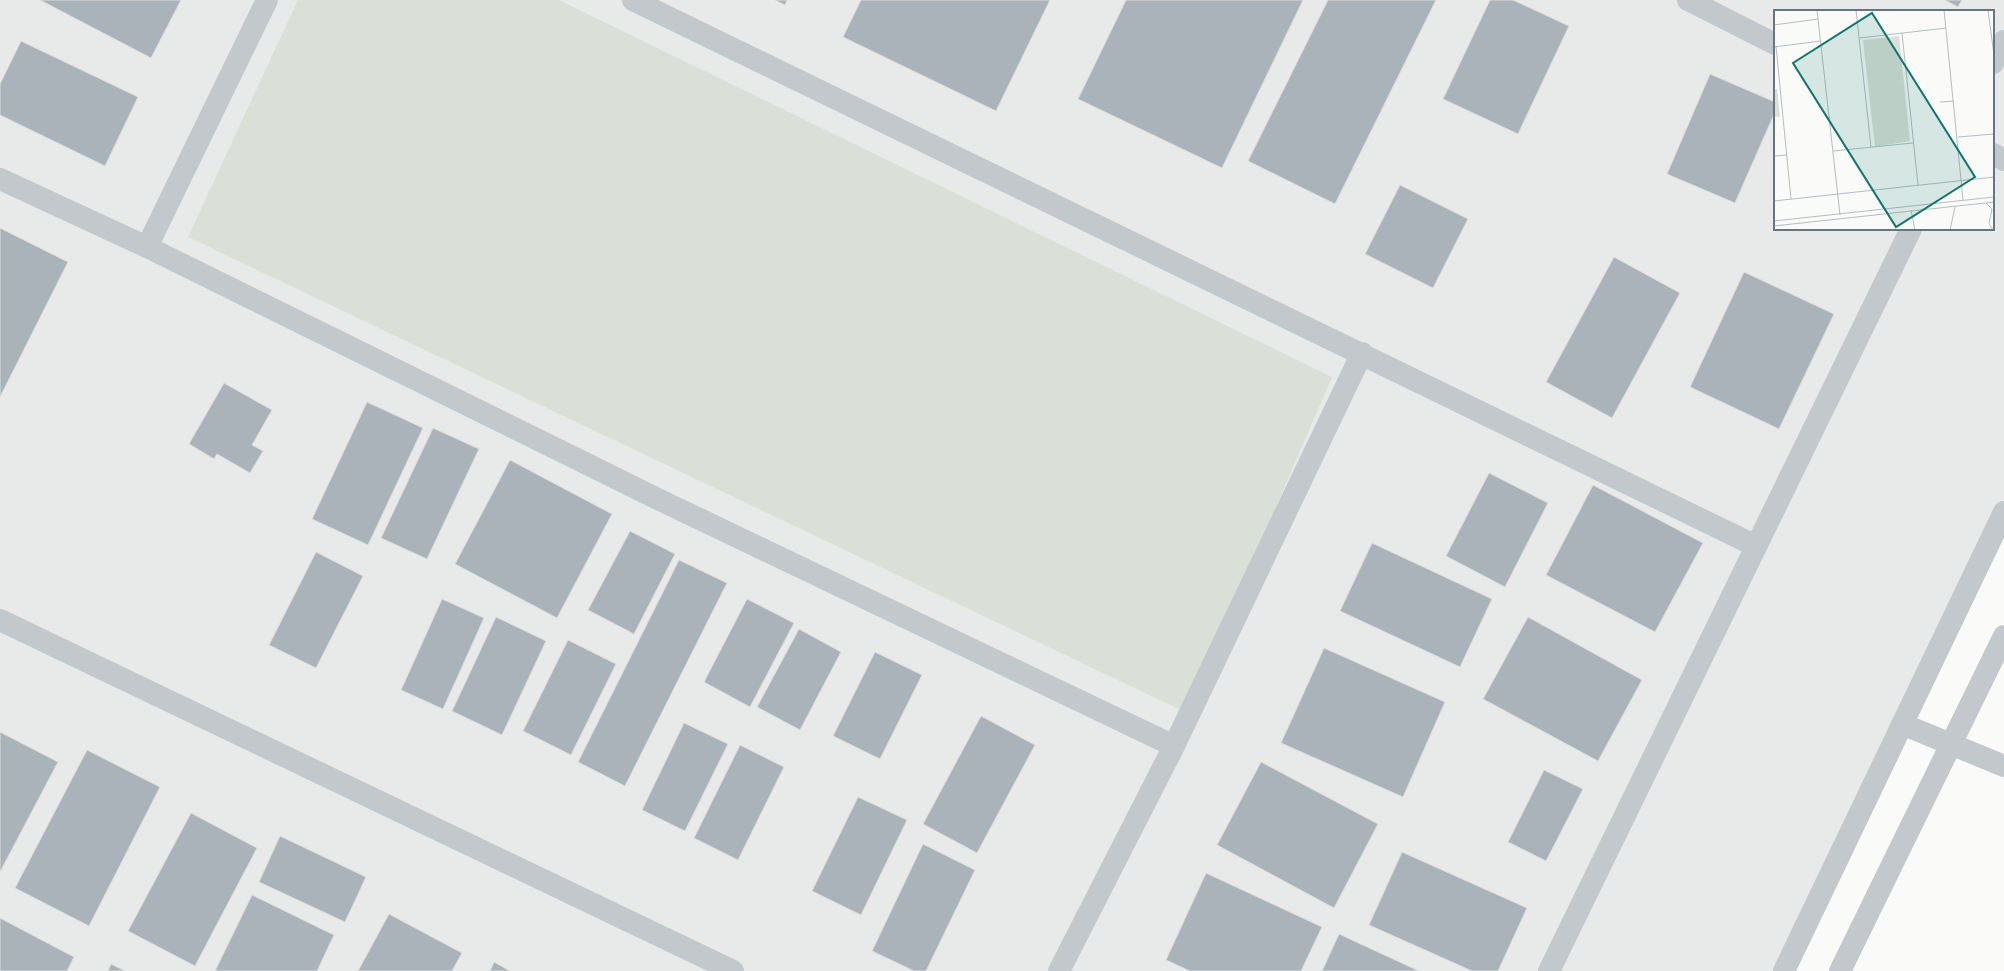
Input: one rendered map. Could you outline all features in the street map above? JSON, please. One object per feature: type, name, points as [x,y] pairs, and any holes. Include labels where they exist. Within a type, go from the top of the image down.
[{"type":"street","points":[[147,247],[267,0]]},
{"type":"street","points":[[633,0],[1362,353],[1756,546]]},
{"type":"street","points":[[1688,0],[1774,43]]},
{"type":"street","points":[[1994,61],[2004,41]]},
{"type":"street","points":[[1994,155],[2004,160]]},
{"type":"street","points":[[0,179],[147,247],[666,503],[1174,746]]},
{"type":"street","points":[[1549,971],[1911,230]]},
{"type":"street","points":[[1059,971],[1174,746],[1362,353]]},
{"type":"street","points":[[1784,971],[2004,512]]},
{"type":"street","points":[[0,620],[733,971]]},
{"type":"street","points":[[1840,971],[2004,636]]},
{"type":"street","points":[[1902,724],[2004,766]]},
{"type":"shaded area","points":[[0,0],[2004,0],[2004,537],[1793,971],[0,971]]},
{"type":"shaded area","points":[[298,0],[559,0],[1332,377],[1187,713],[188,237]]},
{"type":"building","points":[[40,0],[181,0],[151,58]]},
{"type":"building","points":[[775,0],[787,0],[785,5]]},
{"type":"building","points":[[861,0],[1050,0],[996,111],[843,37]]},
{"type":"building","points":[[1126,0],[1303,0],[1222,168],[1078,99]]},
{"type":"building","points":[[1328,0],[1436,0],[1335,204],[1248,161]]},
{"type":"building","points":[[1490,0],[1513,0],[1569,26],[1518,134],[1443,99]]},
{"type":"building","points":[[1945,0],[1962,0],[1958,7]]},
{"type":"building","points":[[21,41],[138,97],[105,166],[0,115],[0,84]]},
{"type":"building","points":[[1710,74],[1774,102],[1774,114],[1735,203],[1667,174]]},
{"type":"building","points":[[1400,185],[1468,219],[1433,288],[1365,254]]},
{"type":"building","points":[[0,228],[68,262],[0,397]]},
{"type":"building","points":[[1614,257],[1680,293],[1612,418],[1546,382]]},
{"type":"building","points":[[1744,272],[1834,314],[1779,429],[1690,387]]},
{"type":"building","points":[[224,383],[272,410],[252,445],[263,451],[250,473],[217,454],[214,459],[189,444]]},
{"type":"building","points":[[367,402],[423,428],[368,545],[312,519]]},
{"type":"building","points":[[433,428],[479,449],[427,559],[381,538]]},
{"type":"building","points":[[510,460],[612,514],[557,618],[455,564]]},
{"type":"building","points":[[1489,473],[1548,503],[1505,587],[1446,556]]},
{"type":"building","points":[[1593,485],[1703,543],[1655,632],[1546,575]]},
{"type":"building","points":[[630,531],[675,554],[634,634],[588,610]]},
{"type":"building","points":[[1372,543],[1492,599],[1460,667],[1340,611]]},
{"type":"building","points":[[316,552],[363,576],[316,668],[269,645]]},
{"type":"building","points":[[679,560],[727,583],[625,786],[578,762]]},
{"type":"building","points":[[442,599],[484,618],[443,709],[401,690]]},
{"type":"building","points":[[747,599],[794,623],[750,707],[704,682]]},
{"type":"building","points":[[496,617],[546,641],[502,735],[452,711]]},
{"type":"building","points":[[1528,617],[1642,680],[1598,761],[1483,699]]},
{"type":"building","points":[[799,629],[841,652],[800,730],[757,707]]},
{"type":"building","points":[[568,640],[616,664],[571,755],[523,731]]},
{"type":"building","points":[[1324,648],[1445,702],[1403,797],[1281,743]]},
{"type":"building","points":[[875,652],[922,675],[880,759],[833,736]]},
{"type":"building","points":[[981,716],[1035,745],[977,853],[923,824]]},
{"type":"building","points":[[684,723],[728,744],[685,831],[642,810]]},
{"type":"building","points":[[0,732],[58,762],[0,872]]},
{"type":"building","points":[[740,745],[784,767],[738,860],[694,838]]},
{"type":"building","points":[[87,750],[160,787],[89,926],[15,888]]},
{"type":"building","points":[[1261,762],[1378,824],[1334,908],[1217,845]]},
{"type":"building","points":[[1544,770],[1583,789],[1546,861],[1508,842]]},
{"type":"building","points":[[858,797],[907,820],[861,915],[812,891]]},
{"type":"building","points":[[191,813],[257,848],[195,966],[128,931]]},
{"type":"building","points":[[280,836],[366,877],[345,922],[259,882]]},
{"type":"building","points":[[923,844],[975,870],[926,971],[914,971],[872,951]]},
{"type":"building","points":[[1402,852],[1527,908],[1498,971],[1472,971],[1369,925]]},
{"type":"building","points":[[1206,873],[1322,927],[1301,971],[1190,971],[1166,960]]},
{"type":"building","points":[[252,895],[334,935],[317,971],[215,971]]},
{"type":"building","points":[[389,914],[462,953],[452,971],[358,971]]},
{"type":"building","points":[[0,918],[74,957],[67,971],[0,971]]},
{"type":"building","points":[[1339,934],[1419,971],[1322,971]]},
{"type":"building","points":[[494,962],[510,971],[490,971]]},
{"type":"building","points":[[111,964],[125,971],[108,971]]}]
